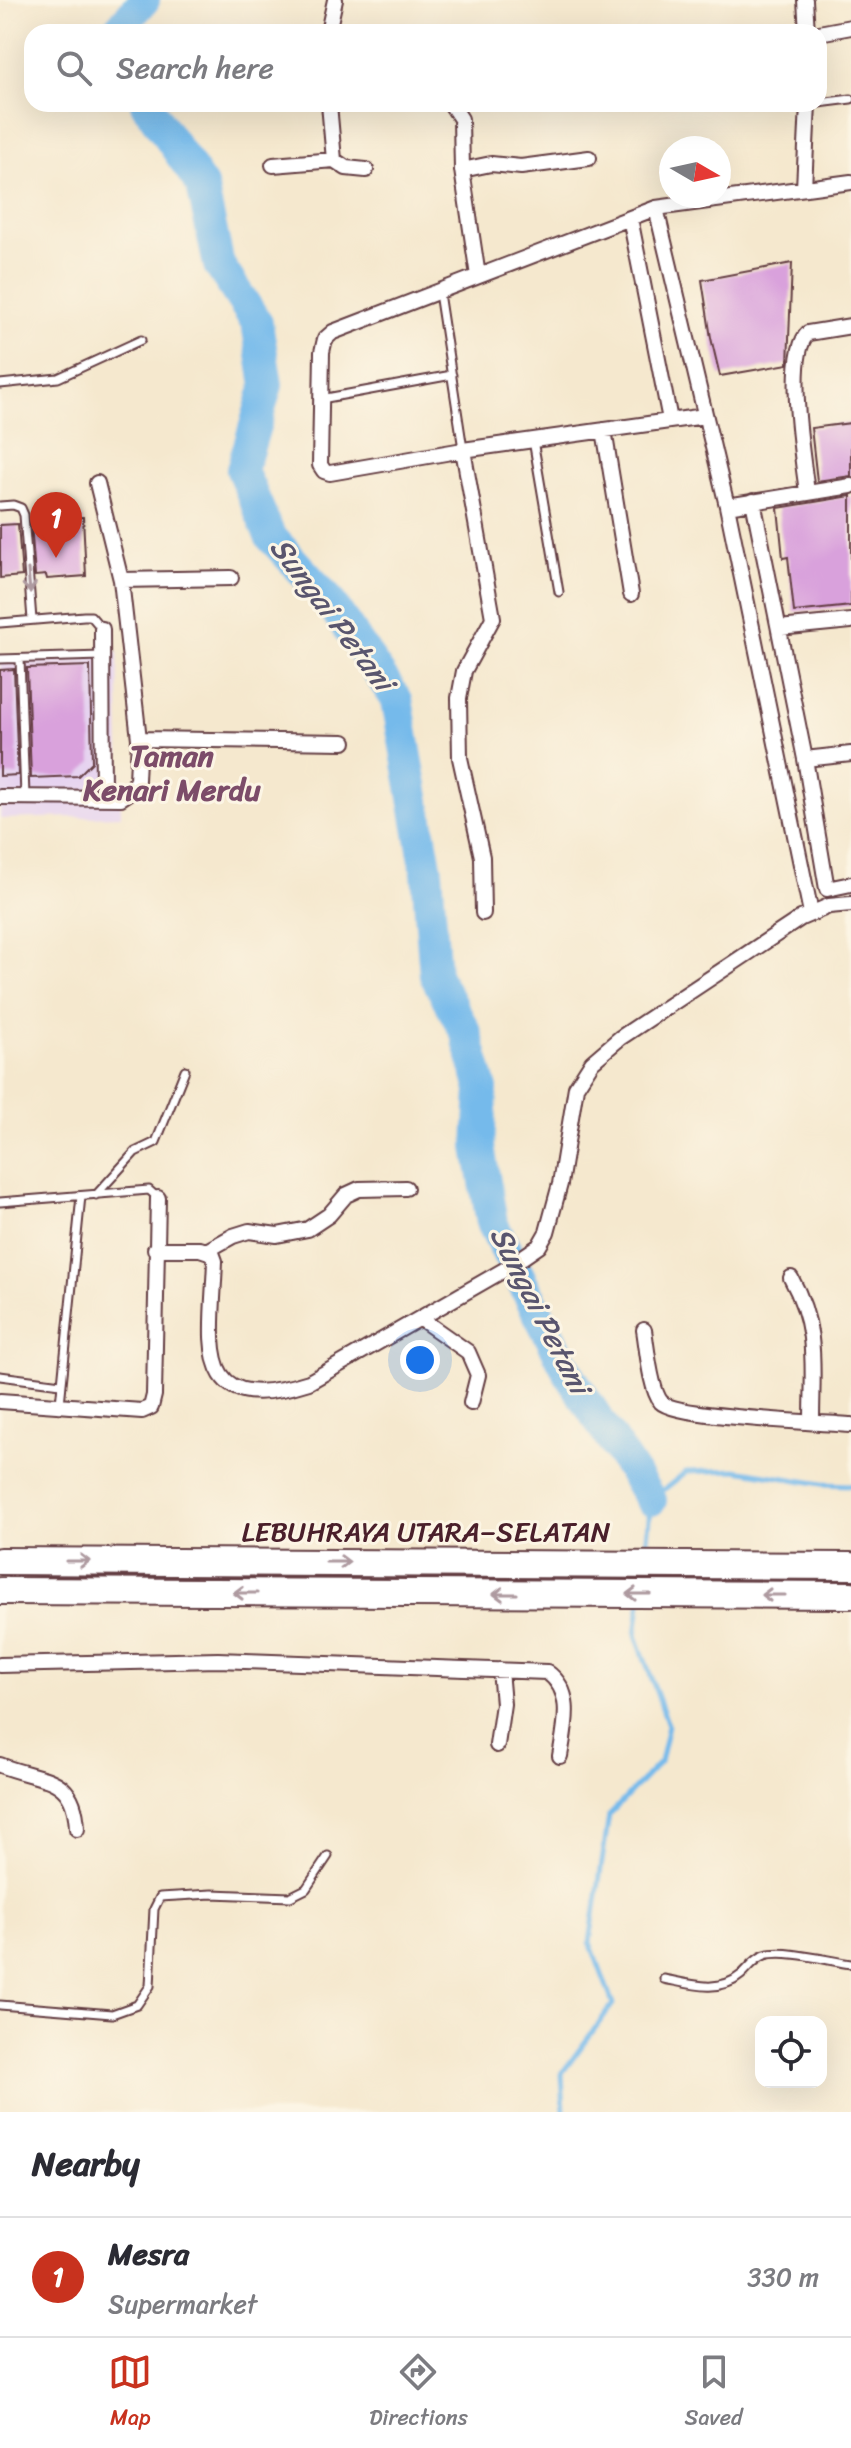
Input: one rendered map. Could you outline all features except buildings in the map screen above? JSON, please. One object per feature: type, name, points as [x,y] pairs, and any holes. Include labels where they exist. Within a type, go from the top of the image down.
[{"type":"highway","name":"LEBUHRAYA UTARA–SELATAN","points":[[0,1561],[851,1566]]},
{"type":"highway","points":[[0,1591],[851,1595]]},
{"type":"street","points":[[330,24],[335,0]]},
{"type":"street","points":[[805,0],[806,24]]},
{"type":"street","points":[[827,32],[851,27]]},
{"type":"street","points":[[330,112],[334,160]]},
{"type":"street","points":[[458,112],[461,119],[462,170],[478,276]]},
{"type":"street","points":[[804,188],[809,112]]},
{"type":"street","points":[[462,170],[491,164],[521,167],[589,158]]},
{"type":"street","points":[[273,165],[334,160],[346,168],[366,170]]},
{"type":"street","points":[[705,416],[463,450],[330,473],[320,465],[322,352],[325,339],[333,332],[656,208],[851,182]]},
{"type":"street","points":[[656,208],[727,506],[811,913]]},
{"type":"street","points":[[630,218],[670,420]]},
{"type":"street","points":[[807,492],[797,418],[801,344],[808,333],[851,326]]},
{"type":"street","points":[[604,430],[631,594]]},
{"type":"street","points":[[463,450],[493,618],[464,671],[459,698],[460,758],[482,857],[483,913]]},
{"type":"street","points":[[0,797],[121,798],[130,792],[137,780],[139,739],[121,580],[97,483]]},
{"type":"street","points":[[727,506],[851,486]]},
{"type":"street","points":[[753,501],[805,759],[829,906]]},
{"type":"street","points":[[121,580],[231,578]]},
{"type":"street","points":[[779,628],[851,621]]},
{"type":"street","points":[[102,629],[103,798]]},
{"type":"street","points":[[139,739],[344,742]]},
{"type":"street","points":[[805,759],[851,754]]},
{"type":"street","points":[[827,889],[851,884]]},
{"type":"street","points":[[208,1250],[215,1261],[212,1326],[215,1366],[220,1376],[240,1391],[268,1391],[309,1382],[504,1270],[539,1246],[547,1232],[560,1184],[576,1087],[592,1062],[620,1038],[811,913],[829,906],[851,904]]},
{"type":"street","points":[[155,1249],[208,1250],[249,1231],[277,1235],[308,1229],[329,1215],[346,1195],[359,1189],[406,1188]]},
{"type":"street","points":[[0,1401],[142,1411],[151,1407],[154,1395],[158,1198]]},
{"type":"street","points":[[791,1278],[812,1331],[812,1422]]},
{"type":"street","points":[[421,1319],[460,1346],[475,1364],[478,1375],[471,1403]]},
{"type":"street","points":[[644,1330],[654,1387],[665,1405],[691,1412],[851,1425]]},
{"type":"street","points":[[0,1665],[218,1660],[547,1672],[564,1688],[567,1706],[560,1756]]},
{"type":"street","points":[[497,1745],[503,1704],[500,1670]]},
{"type":"street","points":[[0,1765],[47,1777],[62,1785],[76,1810],[77,1829]]},
{"type":"lane","points":[[827,102],[851,99]]},
{"type":"lane","points":[[439,293],[463,450]]},
{"type":"lane","points":[[0,384],[58,378],[141,340]]},
{"type":"lane","points":[[321,399],[452,375]]},
{"type":"lane","points":[[533,440],[559,592]]},
{"type":"lane","points":[[0,506],[13,505],[21,508],[24,515],[32,620]]},
{"type":"lane","points":[[0,623],[91,616],[102,629]]},
{"type":"lane","points":[[0,659],[102,656]]},
{"type":"lane","points":[[20,659],[25,797]]},
{"type":"lane","points":[[96,1195],[97,1189],[135,1152],[156,1142],[185,1070]]},
{"type":"lane","points":[[0,1202],[149,1190],[158,1198]]},
{"type":"lane","points":[[59,1406],[81,1196]]},
{"type":"lane","points":[[0,1376],[61,1384]]},
{"type":"lane","points":[[0,2005],[112,2014],[137,2005],[150,1986],[154,1909],[160,1897],[212,1894],[290,1897],[306,1889],[328,1856]]},
{"type":"lane","points":[[664,1979],[709,1987],[721,1986],[733,1981],[756,1959],[767,1954],[851,1964]]},
{"type":"shaded area","points":[[118,652],[121,816],[0,819],[0,658]]},
{"type":"waterway","name":"Sungai Petani","points":[[123,24],[144,0]]},
{"type":"waterway","name":"Sungai Petani","points":[[151,112],[202,186],[219,265],[257,323],[267,385],[242,470],[270,536],[328,599],[397,700],[427,872],[435,975],[466,1033],[482,1089],[479,1147],[492,1223],[572,1379],[651,1500]]},
{"type":"waterway","points":[[645,1557],[651,1500],[686,1472],[736,1470],[822,1484],[851,1485]]},
{"type":"waterway","name":"Sungai Petani","points":[[564,2112],[562,2073],[613,2004],[590,1942],[609,1815],[660,1762],[668,1725],[636,1635],[640,1603]]},
{"type":"place","name":"Mesra","points":[[56,558]]},
{"type":"district","name":"Taman Kenari Merdu","points":[[172,773]]}]
